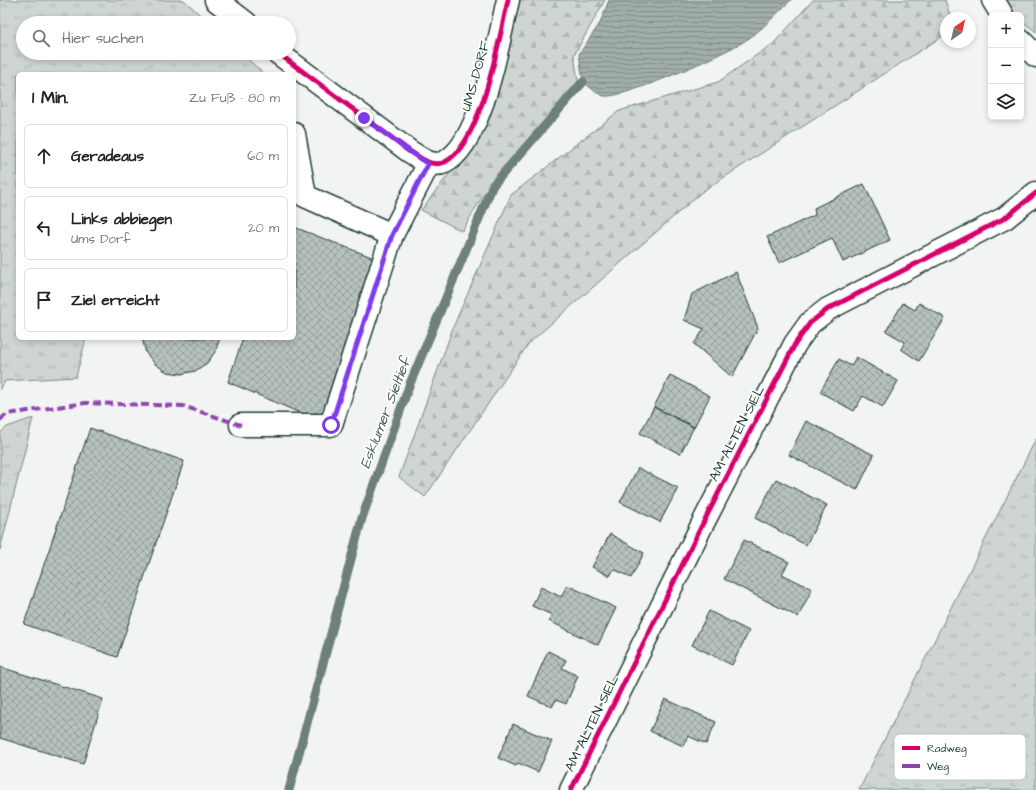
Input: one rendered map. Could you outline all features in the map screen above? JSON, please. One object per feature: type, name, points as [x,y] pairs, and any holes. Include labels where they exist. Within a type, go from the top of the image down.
[{"type":"street","points":[[216,0],[237,16]]},
{"type":"street","name":"UMS DORF","points":[[428,164],[445,162],[463,145],[482,104],[508,0]]},
{"type":"street","points":[[992,0],[1000,12]]},
{"type":"street","points":[[1024,45],[1036,56]]},
{"type":"street","points":[[241,425],[331,425],[392,235],[428,164],[280,60]]},
{"type":"street","points":[[296,145],[305,196],[392,235]]},
{"type":"street","name":"AM ALTEN SIEL","points":[[571,790],[730,471],[796,344],[810,323],[828,309],[1005,218],[1036,193]]},
{"type":"green space","points":[[0,0],[184,0],[201,16],[16,16],[16,60],[249,60],[262,72],[16,72],[16,340],[85,340],[76,377],[5,381],[0,390]]},
{"type":"green space","points":[[518,0],[605,0],[574,55],[578,81],[490,184],[462,231],[421,210],[480,134]]},
{"type":"green space","points":[[813,0],[945,0],[949,12],[940,12],[940,38],[703,191],[529,343],[425,497],[399,477],[454,325],[511,195],[619,111],[718,82],[774,43]]},
{"type":"green space","points":[[1007,0],[1036,0],[1036,32],[1024,22],[1024,12],[1013,12]]},
{"type":"green space","points":[[33,418],[0,550],[0,433],[7,427]]},
{"type":"green space","points":[[1036,439],[1036,790],[859,790]]},
{"type":"shaded area","points":[[609,0],[791,0],[759,31],[748,39],[720,54],[676,74],[631,91],[604,96],[583,82],[579,54],[600,23]]},
{"type":"building","points":[[864,184],[890,240],[843,262],[832,238],[779,263],[767,237],[815,215],[814,208]]},
{"type":"building","points":[[296,228],[379,260],[321,422],[228,382],[242,340],[296,340]]},
{"type":"building","points":[[736,272],[758,328],[732,377],[694,344],[704,329],[684,320],[692,294]]},
{"type":"building","points":[[903,303],[915,310],[919,303],[945,318],[919,361],[901,349],[905,342],[886,331]]},
{"type":"building","points":[[143,340],[219,340],[215,352],[207,363],[195,371],[181,374],[167,372],[155,364],[146,353]]},
{"type":"building","points":[[856,357],[898,381],[883,407],[863,396],[854,411],[820,392],[839,359],[851,366]]},
{"type":"building","points":[[670,375],[710,396],[694,427],[654,407]]},
{"type":"building","points":[[654,407],[694,427],[680,454],[640,433]]},
{"type":"building","points":[[806,421],[874,455],[857,490],[789,455]]},
{"type":"building","points":[[90,428],[184,461],[117,657],[24,624]]},
{"type":"building","points":[[638,468],[678,488],[660,522],[620,502]]},
{"type":"building","points":[[776,479],[827,505],[806,545],[755,518]]},
{"type":"building","points":[[610,534],[644,553],[631,578],[614,569],[610,576],[592,567]]},
{"type":"building","points":[[744,540],[789,562],[782,574],[812,589],[798,617],[724,579]]},
{"type":"building","points":[[567,585],[616,608],[598,645],[549,621],[552,615],[532,606],[541,587],[561,597]]},
{"type":"building","points":[[709,611],[749,631],[732,665],[692,645]]},
{"type":"building","points":[[548,651],[566,660],[562,668],[578,676],[566,704],[556,700],[552,707],[528,696]]},
{"type":"building","points":[[0,667],[103,699],[83,764],[0,738]]},
{"type":"building","points":[[665,699],[716,722],[706,744],[688,736],[683,746],[650,731]]},
{"type":"building","points":[[513,724],[552,741],[538,772],[518,763],[516,766],[498,758]]},
{"type":"waterway","name":"Esklumer Sieltief","points":[[289,790],[362,518],[409,386],[493,185],[583,82]]},
{"type":"marked path","points":[[0,420],[7,414],[85,403],[183,406],[241,425]]},
{"type":"cycle path","points":[[287,60],[409,151],[426,161],[440,164],[445,162],[458,151],[469,134],[479,112],[494,63],[508,0]]},
{"type":"cycle path","points":[[571,790],[701,527],[795,344],[810,323],[828,309],[1005,218],[1036,193]]},
{"type":"route","points":[[331,425],[392,235],[428,164],[364,118]]}]
